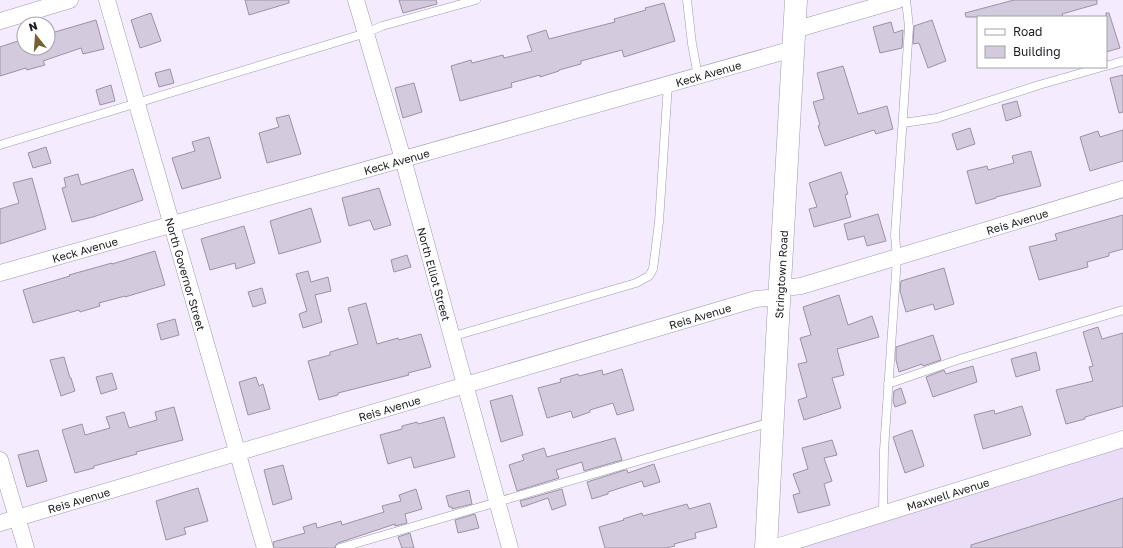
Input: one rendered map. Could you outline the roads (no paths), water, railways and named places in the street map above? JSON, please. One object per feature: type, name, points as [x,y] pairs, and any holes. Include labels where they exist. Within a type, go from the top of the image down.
[{"type":"main road","name":"Stringtown Road","points":[[766,548],[796,0]]},
{"type":"street","points":[[0,20],[70,0]]},
{"type":"street","name":"North Governor Street","points":[[107,0],[265,548]]},
{"type":"street","name":"North Elliot Street","points":[[356,0],[403,159],[510,548]]},
{"type":"street","name":"Keck Avenue","points":[[0,273],[698,76],[898,0]]},
{"type":"street","name":"Reis Avenue","points":[[780,274],[785,286],[793,287],[897,258],[1123,189]]},
{"type":"street","name":"Reis Avenue","points":[[0,523],[756,299],[767,298],[779,302]]},
{"type":"street","name":"Maxwell Avenue","points":[[773,548],[1123,439]]},
{"type":"street","points":[[0,460],[26,548]]},
{"type":"lane","points":[[0,145],[67,126],[366,33],[382,26],[476,0]]},
{"type":"lane","points":[[687,0],[692,44],[698,76]]},
{"type":"lane","points":[[883,514],[884,450],[897,258],[895,235],[910,27],[906,0]]},
{"type":"lane","points":[[1107,66],[1123,61]]},
{"type":"lane","points":[[903,123],[937,118],[1039,85],[1098,68]]},
{"type":"lane","points":[[451,337],[636,283],[648,276],[653,268],[659,222],[668,84]]},
{"type":"lane","points":[[888,384],[960,359],[1123,310]]},
{"type":"lane","points":[[340,548],[773,422]]}]
